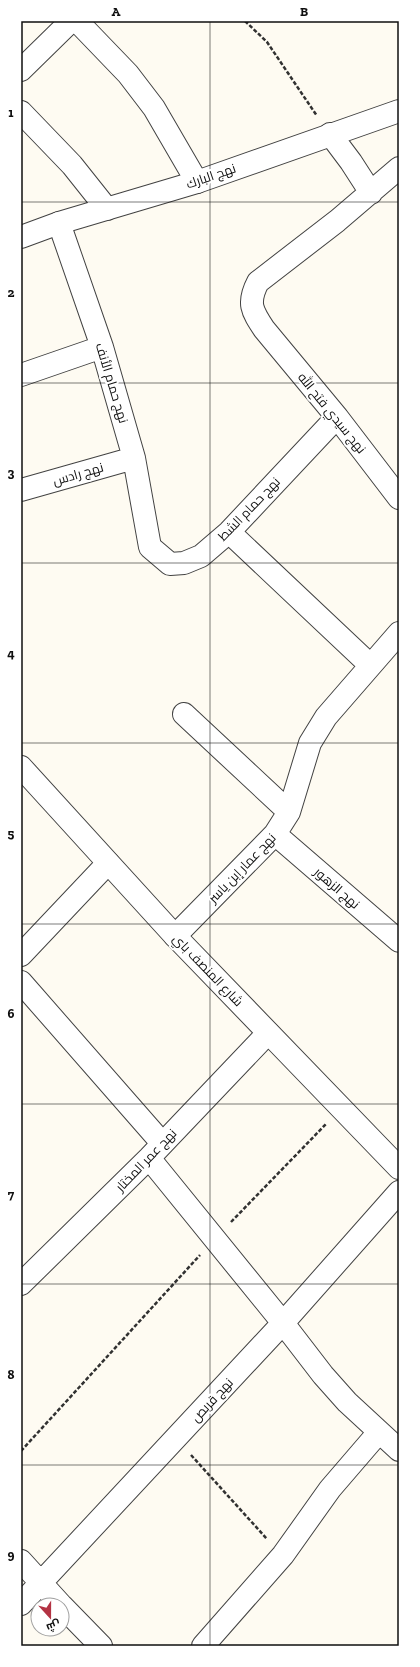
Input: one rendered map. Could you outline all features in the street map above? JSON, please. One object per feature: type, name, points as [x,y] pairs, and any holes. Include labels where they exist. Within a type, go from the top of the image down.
[{"type":"street","points":[[21,70],[71,21]]},
{"type":"street","points":[[77,21],[128,74],[154,108],[197,182]]},
{"type":"street","name":"نهج البارك","points":[[21,237],[59,223],[197,182],[399,111]]},
{"type":"street","points":[[21,112],[72,165],[107,209]]},
{"type":"street","points":[[330,134],[351,162],[371,193]]},
{"type":"street","name":"نهج سيدي فتح الله","points":[[399,168],[337,222],[258,282],[252,292],[251,306],[254,314],[264,329],[337,417],[399,498]]},
{"type":"street","name":"نهج حمام الأنف","points":[[59,223],[102,346],[134,458],[150,546]]},
{"type":"street","points":[[21,375],[102,346]]},
{"type":"street","name":"نهج حمام الشط","points":[[150,546],[170,564],[184,563],[201,556],[229,532],[337,417]]},
{"type":"street","name":"نهج رادس","points":[[21,490],[134,458]]},
{"type":"street","points":[[229,532],[370,666]]},
{"type":"street","name":"نهج عمار إبن ياسر","points":[[175,936],[275,834],[289,812],[310,743],[326,717],[399,633]]},
{"type":"street","points":[[184,714],[289,812]]},
{"type":"street","name":"شارع المنصف باي","points":[[21,767],[175,936],[399,1168]]},
{"type":"street","name":"نهج الزهور","points":[[275,834],[399,941]]},
{"type":"street","points":[[21,954],[108,863]]},
{"type":"street","points":[[21,982],[156,1151],[215,1238],[323,1375],[347,1402],[399,1450]]},
{"type":"street","name":"نهج عمر المختار","points":[[21,1284],[156,1151],[268,1033]]},
{"type":"street","name":"نهج قربص","points":[[21,1604],[283,1323],[399,1192]]},
{"type":"street","points":[[203,1646],[283,1555],[330,1488],[379,1432]]},
{"type":"street","points":[[21,1561],[54,1597]]},
{"type":"street","points":[[70,1613],[101,1646]]},
{"type":"path","points":[[246,21],[267,42],[330,134]]},
{"type":"path","points":[[21,1451],[215,1238],[342,1108]]},
{"type":"path","points":[[176,1439],[283,1555]]}]
